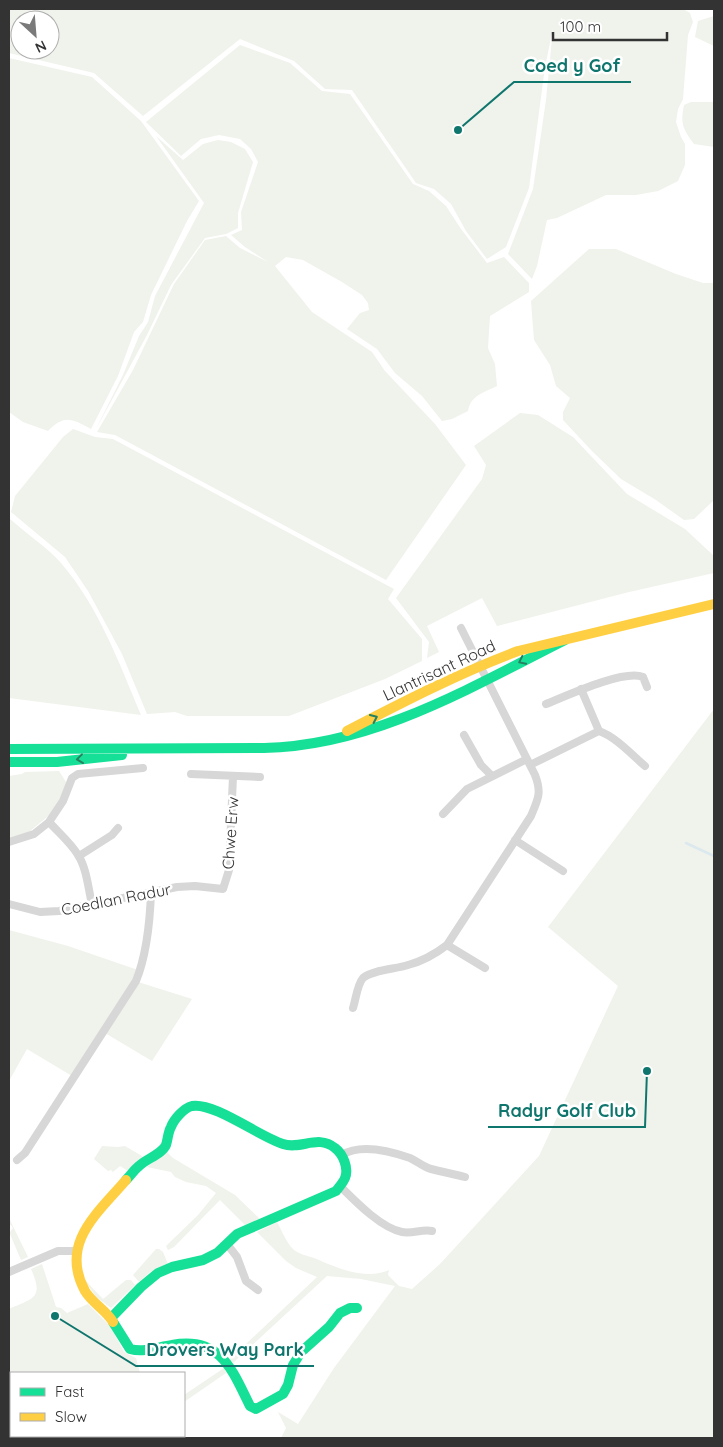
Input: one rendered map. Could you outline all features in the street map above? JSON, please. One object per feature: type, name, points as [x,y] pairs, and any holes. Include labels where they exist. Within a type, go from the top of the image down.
[{"type":"main road","name":"Llantrisant Road","points":[[330,740],[408,699],[518,651],[714,604]]},
{"type":"main road","name":"Llantrisant Road","points":[[9,749],[279,749],[330,740],[393,721],[565,640]]},
{"type":"main road","name":"Llantrisant Road","points":[[9,762],[57,762],[136,753],[145,750]]},
{"type":"main road","points":[[111,1318],[141,1287],[158,1273],[172,1267],[204,1260],[217,1253],[233,1237],[245,1230],[261,1225],[293,1208],[331,1194],[340,1186],[346,1173],[342,1155],[334,1146],[325,1142],[314,1141],[286,1145],[261,1135],[229,1116],[199,1106],[191,1106],[185,1109],[171,1126],[165,1147],[139,1166],[88,1224],[80,1237],[76,1251],[78,1275],[85,1291],[111,1318],[132,1351],[192,1343],[204,1344],[214,1348],[228,1364],[250,1406],[256,1409],[283,1394],[288,1385],[293,1365],[302,1352],[329,1328],[340,1313],[345,1309],[357,1308]]},
{"type":"street","points":[[353,1008],[360,983],[364,978],[377,972],[422,961],[433,956],[446,945],[531,816],[540,795],[539,786],[529,762],[462,628]]},
{"type":"street","points":[[546,704],[580,689],[632,675],[643,677],[647,688]]},
{"type":"street","points":[[580,689],[599,731]]},
{"type":"street","points":[[443,814],[467,789],[492,776],[599,731],[604,732],[645,766]]},
{"type":"street","points":[[464,735],[481,765],[492,776]]},
{"type":"street","points":[[9,842],[34,834],[49,822],[63,801],[72,778],[78,774],[143,768]]},
{"type":"street","name":"Chwe Erw","points":[[191,774],[260,777]]},
{"type":"street","name":"Chwe Erw","points":[[223,889],[229,870],[233,776]]},
{"type":"street","points":[[49,822],[79,856],[85,872],[92,904]]},
{"type":"street","points":[[79,856],[112,835],[118,828]]},
{"type":"street","points":[[515,840],[563,872]]},
{"type":"street","name":"Coedlan Radur","points":[[9,904],[40,912],[59,911],[177,887],[195,886],[223,889]]},
{"type":"street","points":[[17,1160],[26,1153],[136,981],[143,956],[151,892]]},
{"type":"street","points":[[446,945],[485,968]]},
{"type":"street","points":[[342,1155],[358,1149],[386,1152],[410,1158],[430,1169],[465,1176]]},
{"type":"street","points":[[340,1186],[370,1215],[399,1232],[432,1231]]},
{"type":"street","points":[[227,1244],[238,1257],[246,1281],[258,1290]]},
{"type":"street","points":[[9,1272],[58,1251],[76,1251]]},
{"type":"shaded area","points":[[9,9],[683,9],[690,13],[693,22],[688,35],[683,99],[678,109],[676,122],[685,144],[685,165],[678,181],[658,191],[636,195],[606,195],[557,218],[547,220],[537,266],[532,279],[508,254],[533,189],[546,100],[553,28],[545,67],[529,188],[506,247],[487,259],[466,231],[451,204],[434,189],[416,183],[352,90],[325,89],[294,61],[240,39],[143,116],[94,73],[39,60],[60,60],[60,10],[10,10],[10,53]]},
{"type":"shaded area","points":[[714,16],[714,46],[695,37],[698,21]]},
{"type":"shaded area","points":[[240,45],[290,63],[322,91],[350,94],[413,184],[429,191],[446,206],[487,263],[504,257],[529,283],[529,292],[490,316],[488,348],[495,364],[497,386],[475,398],[468,411],[452,419],[442,421],[422,396],[395,373],[377,349],[347,329],[360,313],[369,310],[368,303],[362,295],[303,260],[286,257],[275,266],[312,312],[372,352],[385,371],[435,424],[466,465],[386,580],[115,435],[97,432],[133,370],[174,284],[205,240],[226,236],[240,248],[268,262],[231,235],[242,230],[241,212],[258,162],[251,149],[240,139],[219,135],[201,139],[181,156],[146,122]]},
{"type":"shaded area","points":[[9,58],[10,60],[18,60],[92,77],[141,121],[199,201],[187,221],[151,295],[143,322],[134,332],[118,376],[91,429],[74,421],[64,420],[48,431],[23,422],[9,412]]},
{"type":"shaded area","points":[[691,102],[714,102],[714,147],[694,144],[685,130],[682,117],[684,105]]},
{"type":"shaded area","points":[[156,136],[183,160],[203,144],[218,140],[231,142],[245,149],[253,162],[238,213],[238,228],[226,234],[205,238],[171,285],[147,335],[95,431],[123,375],[139,336],[148,322],[155,296],[204,203]]},
{"type":"shaded area","points":[[589,249],[616,249],[676,274],[703,283],[714,283],[714,500],[694,519],[684,520],[621,479],[563,420],[563,412],[570,398],[556,386],[550,365],[534,340],[531,301]]},
{"type":"shaded area","points":[[520,413],[538,415],[573,437],[627,494],[685,529],[714,556],[714,573],[629,592],[497,626],[482,598],[427,626],[439,652],[427,658],[429,642],[396,598],[482,479],[486,465],[474,446]]},
{"type":"shaded area","points":[[73,429],[95,437],[113,439],[394,589],[388,599],[422,639],[422,661],[385,679],[289,716],[187,716],[175,712],[147,714],[122,654],[88,591],[65,557],[11,512],[15,496],[63,437]]},
{"type":"shaded area","points":[[9,518],[56,557],[74,580],[107,636],[141,715],[9,698]]},
{"type":"shaded area","points":[[714,709],[714,1438],[281,1438],[286,1428],[278,1412],[298,1424],[334,1368],[395,1286],[361,1279],[327,1276],[233,1363],[230,1359],[317,1277],[296,1268],[286,1261],[257,1232],[277,1222],[288,1243],[293,1249],[303,1255],[351,1272],[371,1274],[389,1270],[388,1275],[399,1286],[412,1289],[440,1264],[539,1156],[618,986],[548,927]]},
{"type":"shaded area","points":[[59,771],[66,782],[62,796],[52,813],[29,832],[9,838],[9,776],[25,772]]},
{"type":"shaded area","points":[[9,930],[68,946],[138,970],[134,981],[72,1076],[27,1049],[9,1081]]},
{"type":"shaded area","points":[[138,982],[192,999],[152,1061],[105,1033]]},
{"type":"shaded area","points":[[102,1146],[125,1146],[142,1156],[142,1159],[130,1172],[120,1166],[113,1172],[111,1170],[108,1171],[94,1159]]},
{"type":"shaded area","points":[[167,1152],[173,1158],[235,1195],[260,1219],[245,1225],[220,1200],[174,1247],[168,1250],[166,1246],[198,1215],[216,1193],[206,1186],[186,1182],[175,1177],[171,1172],[147,1167]]},
{"type":"shaded area","points":[[9,1218],[28,1257],[21,1260],[10,1234],[13,1228],[9,1225]]},
{"type":"shaded area","points":[[156,1249],[163,1252],[168,1264],[150,1272],[139,1282],[133,1275]]},
{"type":"shaded area","points":[[42,1264],[56,1307],[61,1308],[67,1313],[88,1304],[110,1326],[124,1352],[136,1358],[140,1372],[10,1372],[10,1437],[131,1437],[9,1438],[9,1309],[34,1296],[37,1286],[31,1269]]},
{"type":"shaded area","points":[[84,1279],[103,1299],[126,1280],[131,1280],[135,1285],[111,1308],[96,1297]]},
{"type":"shaded area","points":[[224,1368],[226,1373],[185,1401],[185,1394]]},
{"type":"waterway","points":[[686,843],[714,856]]},
{"type":"traffic: fast","points":[[9,749],[264,748],[304,745],[382,726],[456,695],[565,640]]},
{"type":"traffic: fast","points":[[9,762],[57,762],[122,755]]},
{"type":"traffic: fast","points":[[111,1318],[141,1287],[158,1273],[172,1267],[203,1260],[217,1253],[237,1234],[336,1191],[344,1180],[346,1170],[340,1154],[329,1144],[322,1142],[296,1145],[283,1144],[224,1114],[201,1106],[192,1106],[183,1111],[174,1121],[164,1148],[158,1154],[142,1163],[126,1180]]},
{"type":"traffic: fast","points":[[113,1322],[130,1349],[146,1350],[189,1344],[202,1346],[213,1351],[223,1359],[237,1380],[250,1406],[256,1409],[283,1394],[288,1385],[293,1365],[301,1352],[329,1327],[340,1313],[350,1308],[357,1308]]},
{"type":"traffic: slow","points":[[347,731],[453,678],[518,651],[714,604]]},
{"type":"traffic: slow","points":[[113,1322],[85,1291],[78,1274],[76,1258],[79,1243],[85,1230],[126,1180]]},
{"type":"place","name":"Coed y Gof","points":[[458,130]]},
{"type":"place","name":"Radyr Golf Club","points":[[647,1071]]},
{"type":"place","name":"Drovers Way Park","points":[[55,1316]]}]
